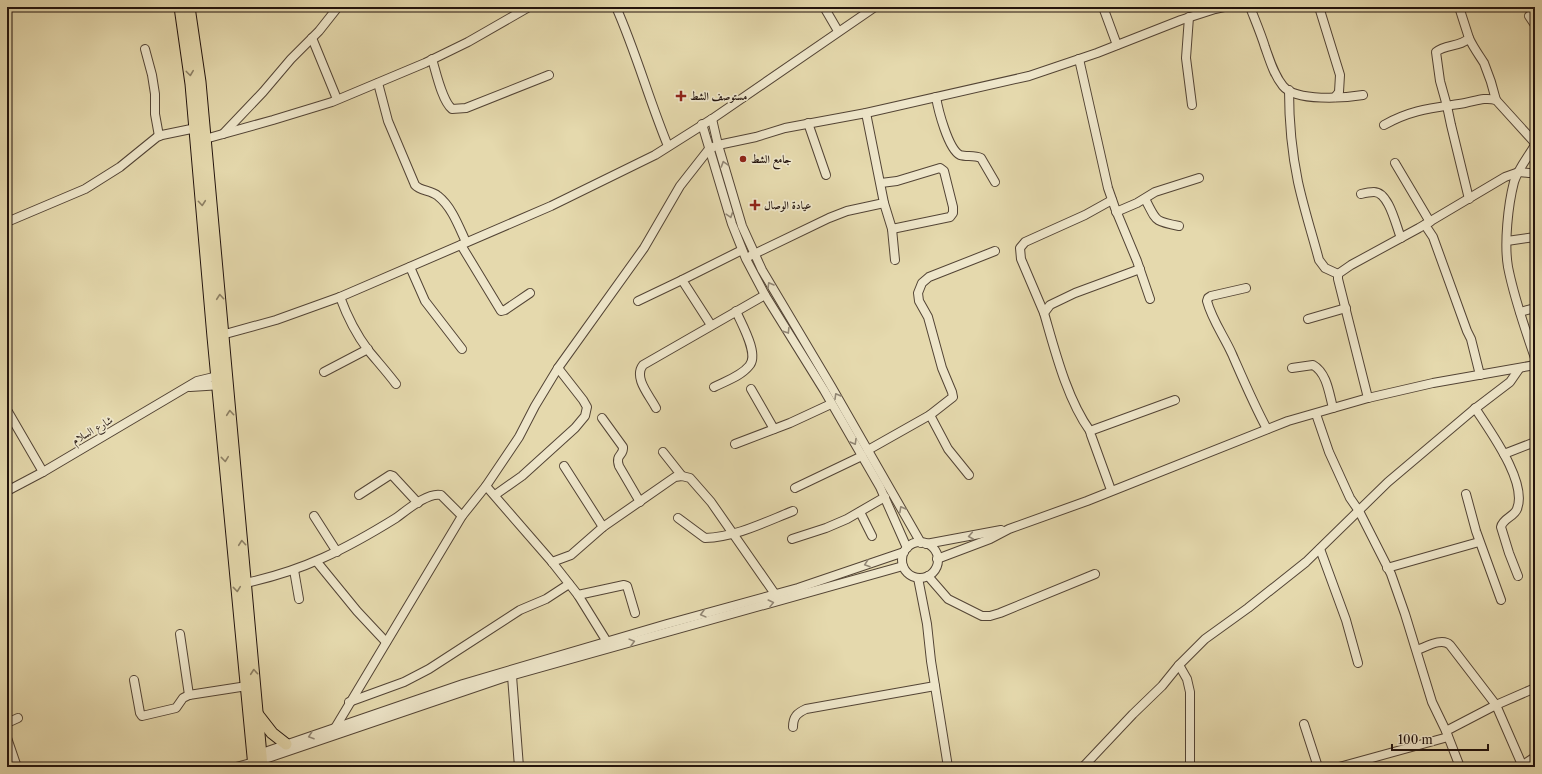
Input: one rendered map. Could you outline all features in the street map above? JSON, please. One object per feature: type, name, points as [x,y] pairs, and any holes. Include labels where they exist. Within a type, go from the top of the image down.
[{"type":"main road","points":[[180,7],[188,57],[218,336],[246,686],[256,761]]},
{"type":"main road","points":[[189,7],[200,82],[218,336]]},
{"type":"main road","points":[[222,380],[246,583],[258,714],[256,761]]},
{"type":"main road","points":[[258,714],[272,733],[286,744]]},
{"type":"street","points":[[222,135],[291,58],[312,38],[338,7]]},
{"type":"street","points":[[205,139],[308,110],[378,83],[468,42],[529,7]]},
{"type":"street","points":[[616,7],[628,34],[659,125],[668,146]]},
{"type":"street","points":[[824,7],[838,32]]},
{"type":"street","points":[[218,336],[276,320],[340,297],[558,203],[655,155],[875,7]]},
{"type":"street","points":[[1103,7],[1117,45]]},
{"type":"street","points":[[335,728],[349,702],[462,516],[486,486],[519,436],[558,368],[644,248],[680,186],[709,149],[718,145],[808,124],[866,113],[1029,76],[1117,45],[1189,17],[1224,7]]},
{"type":"street","points":[[1250,7],[1272,68],[1284,87],[1299,95],[1310,98],[1346,98],[1363,95]]},
{"type":"street","points":[[1319,7],[1340,75],[1339,92],[1335,97]]},
{"type":"street","points":[[1459,7],[1469,38],[1474,49],[1483,61],[1496,100],[1535,144],[1514,182],[1508,220],[1507,242],[1508,266],[1520,312],[1535,358]]},
{"type":"street","points":[[1529,16],[1535,25]]},
{"type":"street","points":[[1189,17],[1186,58],[1192,105]]},
{"type":"street","points":[[312,38],[337,99]]},
{"type":"street","points":[[1469,38],[1465,42],[1440,48],[1436,52],[1440,81],[1448,106],[1451,125],[1469,199]]},
{"type":"street","points":[[145,49],[152,75],[155,114],[159,136]]},
{"type":"street","points":[[432,59],[448,107],[452,110],[466,108],[549,75]]},
{"type":"street","points":[[1079,59],[1112,200],[1140,269],[1150,299]]},
{"type":"street","points":[[378,83],[388,121],[417,188],[437,195],[452,214],[463,243],[501,310],[505,310],[530,292]]},
{"type":"street","points":[[1288,90],[1292,144],[1298,182],[1319,260],[1325,268],[1338,274]]},
{"type":"street","points":[[936,97],[943,126],[957,153],[960,155],[972,155],[981,158],[995,182]]},
{"type":"street","points":[[1384,125],[1414,111],[1488,98],[1496,100]]},
{"type":"street","points":[[866,113],[884,203],[892,230],[895,260]]},
{"type":"street","points":[[712,118],[718,145],[742,226],[754,254],[865,453],[886,498],[906,550]]},
{"type":"street","points":[[702,124],[720,186],[742,250],[765,295],[832,404],[924,543],[934,550],[938,559],[935,569],[928,576],[918,578],[909,575],[903,566],[902,556],[911,545],[924,543],[1009,529]]},
{"type":"street","points":[[808,124],[826,175]]},
{"type":"street","points":[[7,222],[85,189],[120,167],[159,136],[196,128]]},
{"type":"street","points":[[1395,163],[1433,237],[1471,339],[1480,375]]},
{"type":"street","points":[[881,184],[940,168],[944,171],[953,207],[953,213],[950,217],[892,230]]},
{"type":"street","points":[[1338,274],[1350,265],[1401,238],[1496,182],[1519,172],[1535,172]]},
{"type":"street","points":[[1116,212],[1145,199],[1155,192],[1199,178]]},
{"type":"street","points":[[720,186],[729,183]]},
{"type":"street","points":[[1361,194],[1374,192],[1382,195],[1388,203],[1401,238]]},
{"type":"street","points":[[1145,199],[1156,220],[1162,223],[1179,226]]},
{"type":"street","points":[[1111,490],[1090,435],[1090,431],[1081,418],[1058,362],[1044,313],[1021,259],[1020,248],[1025,242],[1085,215],[1112,200]]},
{"type":"street","points":[[746,259],[829,218],[847,211],[884,203]]},
{"type":"street","points":[[1507,242],[1535,237]]},
{"type":"street","points":[[638,301],[742,250]]},
{"type":"street","points":[[795,488],[865,453],[930,416],[953,397],[937,351],[933,329],[919,301],[918,293],[922,284],[929,277],[995,251]]},
{"type":"street","points":[[410,267],[425,301],[462,349]]},
{"type":"street","points":[[1044,313],[1050,305],[1075,293],[1140,269]]},
{"type":"street","points":[[1338,274],[1368,398]]},
{"type":"street","points":[[682,280],[711,325]]},
{"type":"street","points":[[1246,288],[1211,296],[1207,301],[1247,390],[1267,429]]},
{"type":"street","points":[[656,408],[639,376],[639,370],[643,365],[765,295]]},
{"type":"street","points":[[340,297],[353,327],[368,349],[396,384]]},
{"type":"street","points":[[1308,319],[1346,308]]},
{"type":"street","points":[[1520,312],[1535,308]]},
{"type":"street","points":[[714,387],[750,366],[752,360],[752,348],[736,311]]},
{"type":"street","points":[[324,372],[368,349]]},
{"type":"street","points":[[1292,368],[1313,365],[1320,369],[1324,376],[1333,408]]},
{"type":"street","points":[[938,559],[990,539],[1009,529],[1087,501],[1111,490],[1179,465],[1288,421],[1368,398],[1433,383],[1535,365]]},
{"type":"street","points":[[495,495],[522,476],[575,428],[585,416],[587,407],[558,368]]},
{"type":"street","points":[[1083,767],[1133,714],[1162,686],[1179,665],[1205,639],[1248,608],[1306,562],[1388,482],[1475,408],[1510,382],[1518,369]]},
{"type":"street","name":"شارع السلام","points":[[7,491],[43,472],[202,379],[222,380]]},
{"type":"street","points":[[751,389],[774,429]]},
{"type":"street","points":[[1090,431],[1175,400]]},
{"type":"street","points":[[735,444],[832,404]]},
{"type":"street","points":[[1475,408],[1504,454],[1515,476],[1518,489],[1517,510],[1505,520],[1501,527],[1518,576]]},
{"type":"street","points":[[7,410],[43,472]]},
{"type":"street","points":[[1316,414],[1337,472],[1350,498],[1359,511],[1387,568],[1417,650],[1432,702],[1460,767]]},
{"type":"street","points":[[930,416],[948,449],[969,475]]},
{"type":"street","points":[[602,418],[624,447],[617,461],[640,502]]},
{"type":"street","points":[[1504,454],[1535,442]]},
{"type":"street","points":[[663,452],[682,476]]},
{"type":"street","points":[[564,466],[603,527]]},
{"type":"street","points":[[359,495],[390,476],[393,476],[396,477],[418,503]]},
{"type":"street","points":[[552,562],[571,555],[603,527],[675,478],[682,476],[690,478],[711,502],[775,594]]},
{"type":"street","points":[[486,486],[552,562],[578,595],[609,645]]},
{"type":"street","points":[[246,583],[317,562],[338,552],[418,503],[436,494],[441,495],[462,516]]},
{"type":"street","points":[[1466,494],[1479,542],[1501,600]]},
{"type":"street","points":[[792,539],[826,528],[886,498]]},
{"type":"street","points":[[678,518],[705,538],[733,535],[794,511]]},
{"type":"street","points":[[860,512],[872,536]]},
{"type":"street","points":[[314,516],[338,552]]},
{"type":"street","points":[[1387,568],[1479,542]]},
{"type":"street","points":[[1320,548],[1346,620],[1358,663]]},
{"type":"street","points":[[236,767],[451,695],[804,586],[906,550]]},
{"type":"street","points":[[317,562],[357,611],[386,642]]},
{"type":"street","points":[[256,761],[286,744],[463,684],[903,566]]},
{"type":"street","points":[[294,570],[300,599]]},
{"type":"street","points":[[928,576],[948,599],[982,616],[990,616],[1095,574]]},
{"type":"street","points":[[918,578],[928,624],[931,661],[948,767]]},
{"type":"street","points":[[349,702],[404,682],[429,669],[520,610],[546,599],[569,584]]},
{"type":"street","points":[[578,595],[627,586],[635,613]]},
{"type":"street","points":[[180,634],[189,695]]},
{"type":"street","points":[[1417,650],[1442,641],[1447,642],[1496,705],[1521,766],[1535,757]]},
{"type":"street","points":[[1179,665],[1187,679],[1190,692],[1190,767]]},
{"type":"street","points":[[512,676],[519,767]]},
{"type":"street","points":[[134,680],[142,716],[176,708],[183,698],[189,695],[246,686]]},
{"type":"street","points":[[793,727],[793,720],[796,714],[806,709],[935,686]]},
{"type":"street","points":[[1339,767],[1447,734],[1496,705],[1535,688]]},
{"type":"street","points":[[7,723],[18,718]]},
{"type":"street","points":[[1304,724],[1318,767]]},
{"type":"street","points":[[7,738],[17,767]]},
{"type":"place","name":"مستوصف الشط","points":[[681,96]]},
{"type":"place","name":"جامع الشط","points":[[743,159]]},
{"type":"place","name":"عيادة الوصال","points":[[755,205]]}]
